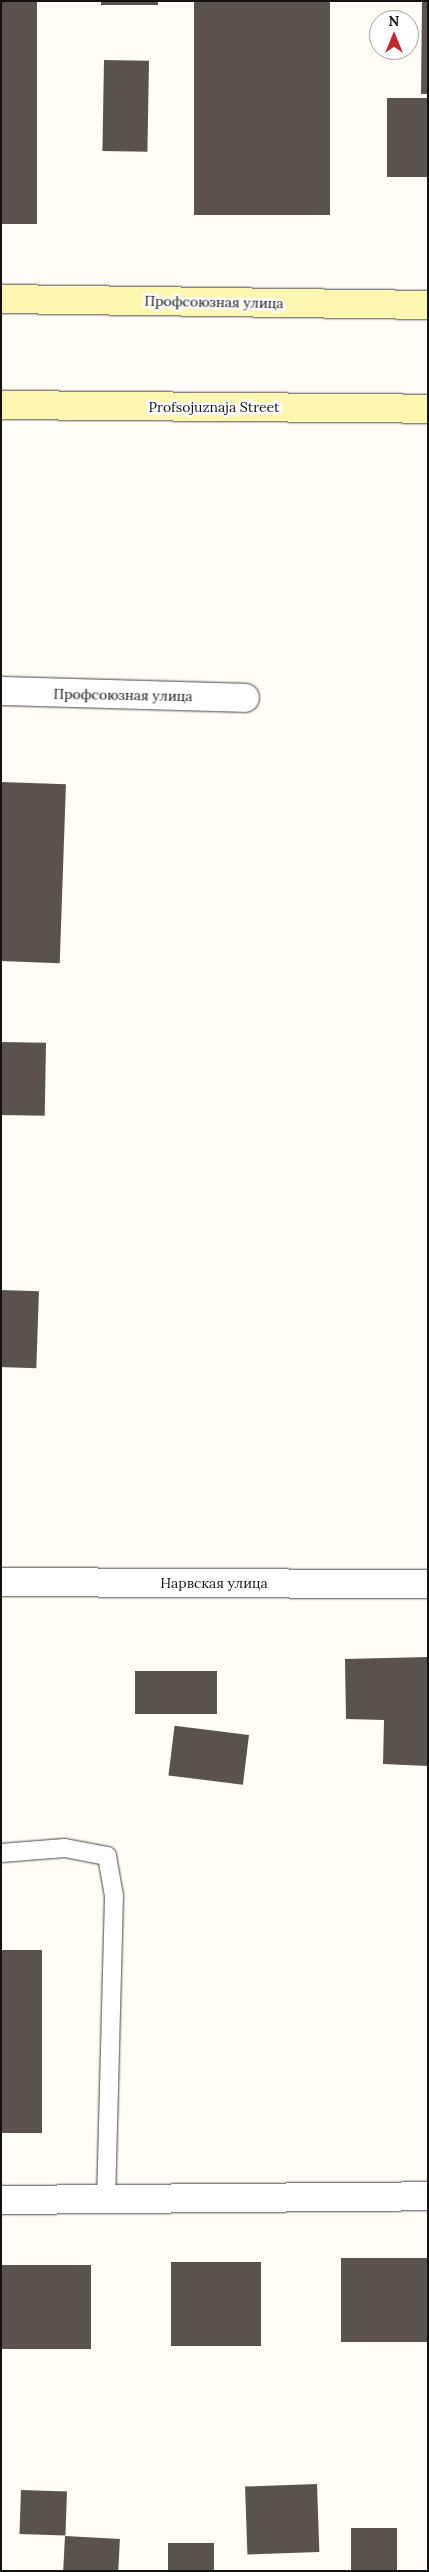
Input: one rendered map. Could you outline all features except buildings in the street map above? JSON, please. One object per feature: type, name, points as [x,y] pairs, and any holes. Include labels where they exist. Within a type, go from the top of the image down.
[{"type":"street","name":"Профсоюзная улица","points":[[1,300],[428,305]]},
{"type":"street","name":"Profsojuznaja Street","points":[[1,405],[428,409]]},
{"type":"street","name":"Профсоюзная улица","points":[[1,691],[244,698]]},
{"type":"street","name":"Нарвская улица","points":[[1,1582],[428,1584]]},
{"type":"street","points":[[1,2200],[428,2196]]},
{"type":"lane","points":[[1,1853],[65,1848],[107,1856],[114,1896],[106,2199]]}]
